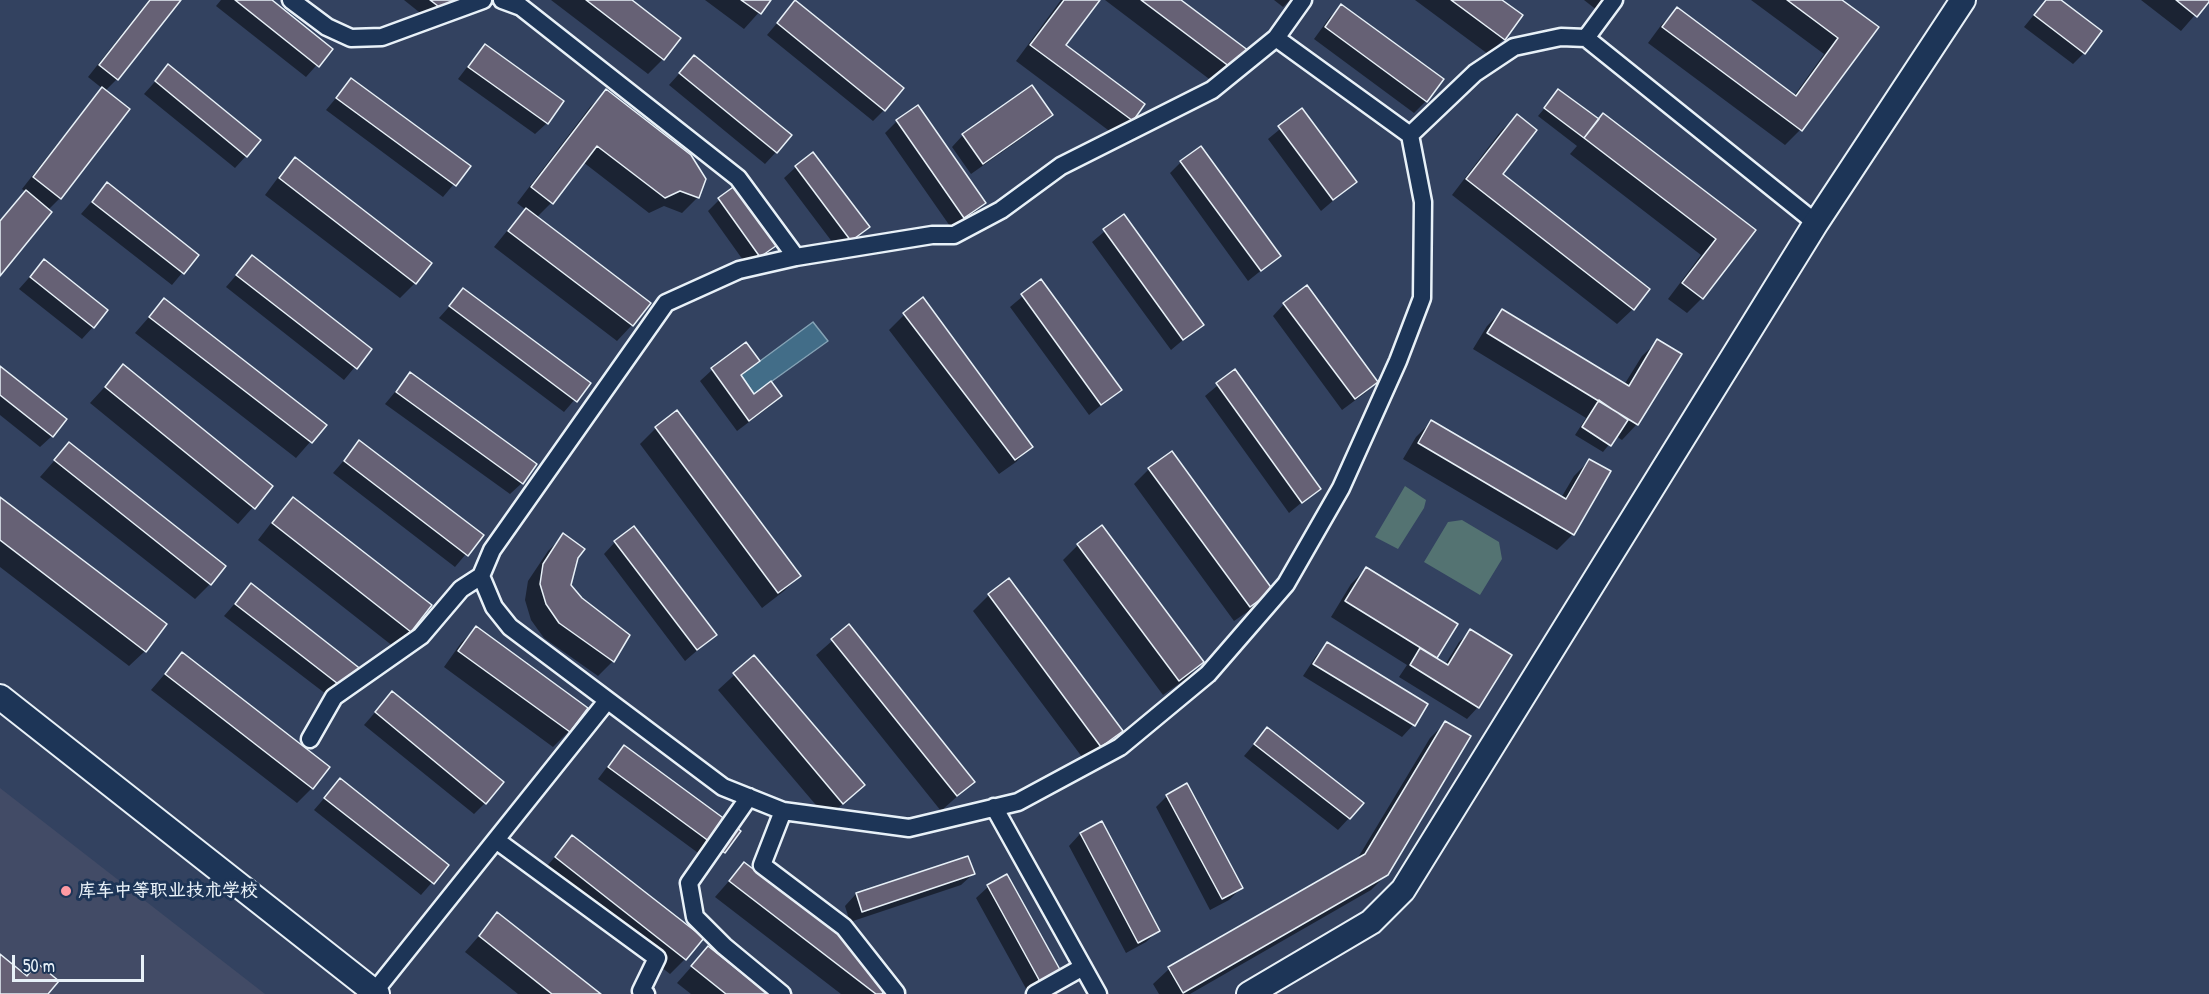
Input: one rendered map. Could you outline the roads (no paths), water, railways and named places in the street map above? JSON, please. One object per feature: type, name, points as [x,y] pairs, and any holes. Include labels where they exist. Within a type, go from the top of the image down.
[{"type":"street","points":[[291,0],[327,27],[351,38],[381,38],[483,0]]},
{"type":"street","points":[[502,0],[521,7],[738,178],[796,257]]},
{"type":"street","points":[[310,739],[334,697],[421,636],[461,589],[481,576],[492,550],[666,303],[739,270],[796,257],[932,235],[954,235],[1001,210],[1061,166],[1212,90],[1276,38],[1303,0]]},
{"type":"street","points":[[1586,38],[1614,0]]},
{"type":"street","points":[[1249,994],[1371,922],[1403,890],[1816,223],[1962,0]]},
{"type":"street","points":[[1410,135],[1475,73],[1514,47],[1561,37],[1586,38],[1816,223]]},
{"type":"street","points":[[481,576],[494,608],[510,627],[723,787],[783,811],[909,828],[1018,802],[1120,747],[1208,674],[1286,584],[1341,488],[1398,361],[1422,298],[1423,202],[1410,135],[1276,38]]},
{"type":"street","points":[[0,697],[376,993],[608,701]]},
{"type":"street","points":[[749,797],[689,883],[696,917],[724,946],[782,994]]},
{"type":"street","points":[[994,807],[1098,994]]},
{"type":"street","points":[[783,811],[762,865],[844,927],[895,994]]},
{"type":"street","points":[[496,840],[657,958],[641,991],[645,994]]},
{"type":"street","points":[[1035,994],[1083,967]]},
{"type":"place","name":"库车中等职业技术学校","points":[[66,891]]}]
